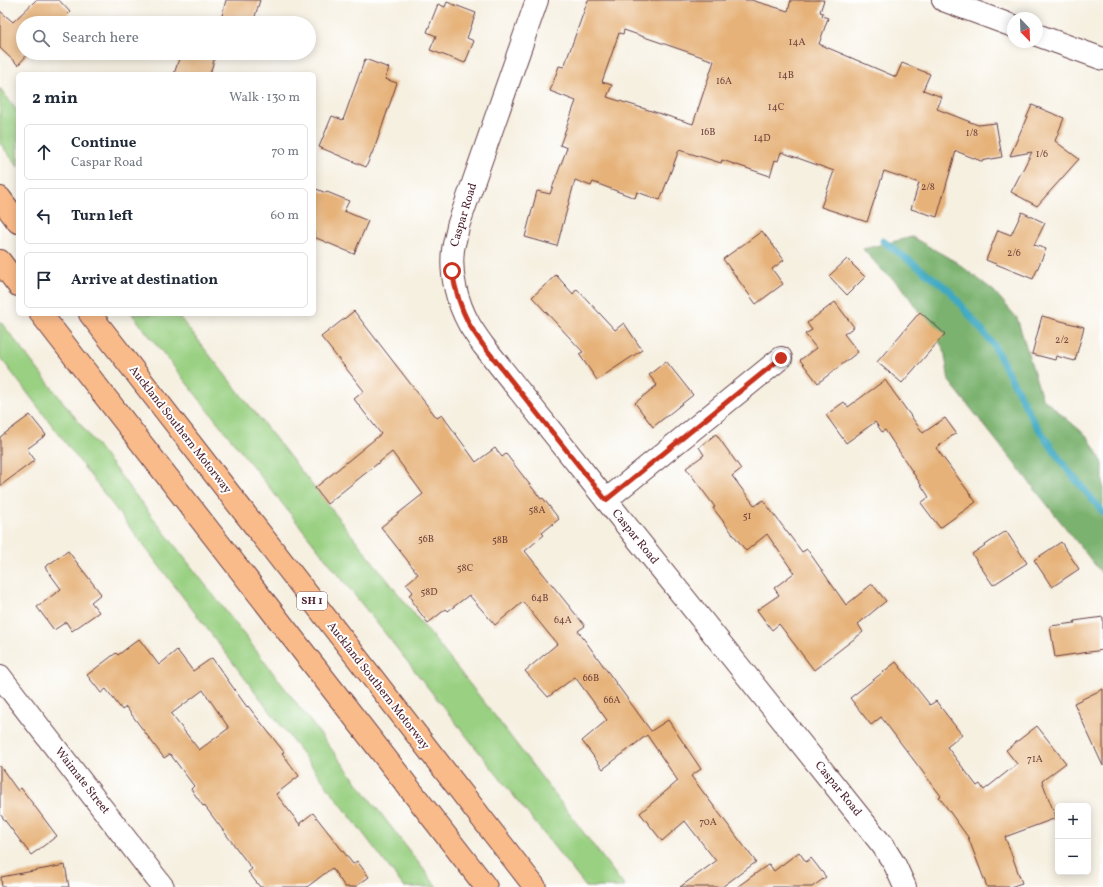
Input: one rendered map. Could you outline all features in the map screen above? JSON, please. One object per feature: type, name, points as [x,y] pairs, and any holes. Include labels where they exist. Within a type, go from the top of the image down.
[{"type":"highway","points":[[0,198],[16,219]]},
{"type":"highway","points":[[0,261],[16,281]]},
{"type":"highway","points":[[43,316],[486,887]]},
{"type":"highway","name":"Auckland Southern Motorway","points":[[92,316],[534,887]]},
{"type":"street","name":"Caspar Road","points":[[537,0],[458,226],[453,250],[452,271],[460,305],[469,325],[483,345],[883,846],[895,865],[905,887]]},
{"type":"street","points":[[944,0],[1007,24]]},
{"type":"street","points":[[1043,37],[1103,59]]},
{"type":"street","points":[[606,500],[781,358]]},
{"type":"street","name":"Waimate Street","points":[[0,676],[163,887]]},
{"type":"green space","points":[[0,88],[16,109],[16,164],[0,143]]},
{"type":"green space","points":[[912,237],[956,262],[994,291],[1017,318],[1042,398],[1088,437],[1103,463],[1103,575],[949,381],[944,349],[902,287],[881,269],[863,249]]},
{"type":"green space","points":[[134,316],[179,316],[495,716],[625,887],[586,887]]},
{"type":"green space","points":[[0,321],[232,619],[437,887],[404,887],[0,357]]},
{"type":"building","points":[[36,0],[59,0],[70,12],[66,16],[19,16]]},
{"type":"building","points":[[226,0],[260,0],[255,16],[222,16]]},
{"type":"building","points":[[588,0],[751,0],[788,11],[791,0],[824,0],[820,12],[823,13],[822,16],[828,18],[819,44],[896,77],[902,63],[930,74],[923,90],[942,97],[937,109],[978,125],[996,123],[1002,157],[981,161],[956,151],[937,217],[911,209],[919,183],[884,171],[867,222],[821,207],[834,171],[781,152],[778,161],[775,160],[770,176],[722,160],[721,163],[679,150],[660,200],[637,192],[635,198],[593,182],[591,186],[575,180],[557,246],[525,237],[537,191],[550,194],[567,148],[560,145],[576,101],[550,91],[559,66],[564,67]],"holes":[[[624,30],[714,61],[693,124],[607,97],[612,85],[602,82],[619,33],[623,34]]]},
{"type":"building","points":[[447,2],[476,13],[467,38],[474,41],[465,63],[430,50],[436,36],[427,32],[438,4],[445,7]]},
{"type":"building","points":[[0,11],[13,22],[16,19],[16,60],[23,60],[18,65],[0,48]]},
{"type":"building","points":[[365,59],[389,68],[385,79],[397,83],[376,144],[366,167],[319,147],[332,116],[343,120]]},
{"type":"building","points":[[179,60],[214,60],[211,72],[175,72]]},
{"type":"building","points":[[1032,105],[1064,118],[1055,141],[1079,159],[1037,206],[1011,192],[1032,152],[1010,156]]},
{"type":"building","points":[[316,189],[349,201],[344,211],[368,221],[354,254],[316,238]]},
{"type":"building","points":[[1022,212],[1045,223],[1034,245],[1046,249],[1033,279],[986,260],[998,230],[1011,235]]},
{"type":"building","points":[[762,231],[784,260],[772,269],[783,284],[756,304],[723,259]]},
{"type":"building","points":[[847,259],[865,277],[847,295],[829,276]]},
{"type":"building","points":[[556,275],[573,294],[577,289],[615,330],[624,323],[642,350],[597,380],[579,354],[583,352],[532,297]]},
{"type":"building","points":[[835,302],[854,327],[844,334],[858,352],[818,383],[800,360],[816,348],[805,334],[812,330],[807,323]]},
{"type":"building","points":[[354,311],[437,418],[442,415],[476,462],[495,448],[502,457],[506,454],[541,499],[543,498],[559,519],[542,533],[544,535],[525,551],[585,626],[578,631],[651,731],[668,720],[701,769],[691,776],[756,862],[722,887],[680,887],[716,861],[685,821],[662,841],[640,813],[678,781],[647,735],[603,769],[582,741],[607,720],[575,677],[548,697],[525,671],[557,644],[523,602],[495,625],[469,595],[448,611],[446,609],[428,623],[412,602],[413,600],[409,595],[413,592],[406,584],[418,574],[381,527],[423,494],[392,452],[327,504],[315,488],[381,434],[354,399],[364,391],[321,337]]},
{"type":"building","points":[[920,312],[945,334],[902,383],[877,362]]},
{"type":"building","points":[[1042,316],[1084,327],[1075,361],[1056,356],[1055,360],[1032,354]]},
{"type":"building","points":[[666,361],[693,395],[653,427],[635,403],[657,385],[649,375]]},
{"type":"building","points":[[885,380],[923,433],[945,418],[956,433],[936,448],[976,502],[940,528],[921,503],[929,497],[885,430],[882,432],[875,422],[846,443],[826,415],[844,402],[848,407]]},
{"type":"building","points":[[30,415],[46,435],[27,449],[35,460],[0,486],[0,437]]},
{"type":"building","points":[[716,434],[741,469],[732,476],[755,506],[763,500],[802,552],[807,549],[846,605],[872,584],[886,601],[858,624],[863,632],[814,670],[779,624],[772,630],[757,610],[779,595],[774,588],[794,573],[767,534],[746,551],[713,508],[715,507],[686,468],[704,455],[699,447]]},
{"type":"building","points":[[1006,531],[1027,563],[993,585],[972,554]]},
{"type":"building","points":[[1061,542],[1079,569],[1052,587],[1034,560]]},
{"type":"building","points":[[68,551],[101,594],[91,602],[99,612],[72,631],[66,622],[54,630],[37,607],[61,589],[45,567]]},
{"type":"building","points":[[1103,617],[1103,650],[1055,657],[1050,626],[1075,623],[1074,621]]},
{"type":"building","points":[[139,639],[159,665],[177,650],[193,671],[212,658],[247,707],[248,706],[284,752],[282,753],[299,776],[276,794],[301,826],[300,823],[313,813],[353,864],[357,861],[369,877],[355,887],[345,887],[332,868],[307,887],[260,887],[248,872],[252,869],[204,805],[203,806],[191,789],[194,786],[170,754],[164,758],[126,707],[122,710],[106,689],[101,693],[87,675],[116,653],[118,655]],"holes":[[[203,690],[229,728],[199,750],[171,714]]]},
{"type":"building","points":[[896,662],[930,705],[936,701],[962,735],[947,747],[977,786],[980,784],[984,790],[1017,764],[1006,750],[1037,726],[1066,763],[1042,781],[1055,818],[1005,837],[1022,883],[1010,887],[987,887],[968,837],[939,797],[941,796],[881,717],[871,725],[850,698]]},
{"type":"building","points":[[1103,689],[1103,766],[1074,703]]},
{"type":"building","points":[[0,766],[18,791],[21,788],[57,836],[31,855],[0,814]]},
{"type":"building","points":[[799,852],[806,862],[811,858],[826,877],[812,887],[737,887],[769,864],[774,871]]},
{"type":"building","points":[[65,865],[69,887],[2,887],[1,877]]},
{"type":"waterway","points":[[883,241],[948,289],[993,344],[1034,422],[1066,468],[1103,512]]},
{"type":"route","points":[[452,271],[460,305],[469,325],[483,345],[606,500],[781,358]]}]
